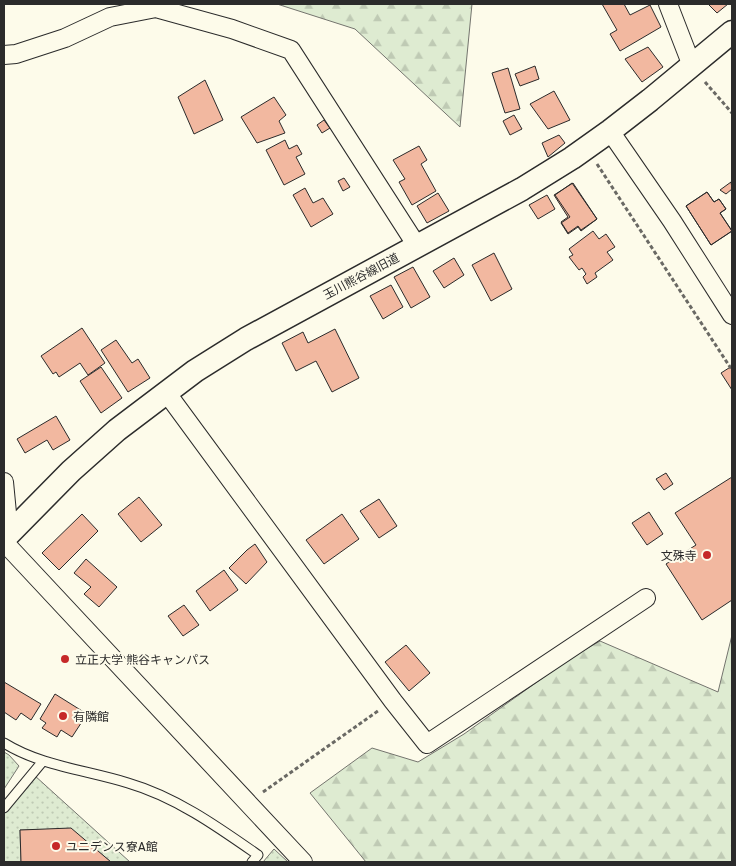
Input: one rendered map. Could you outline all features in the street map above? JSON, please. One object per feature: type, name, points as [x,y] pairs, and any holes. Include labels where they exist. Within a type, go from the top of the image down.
[{"type":"street","points":[[668,4],[692,66]]},
{"type":"street","points":[[4,55],[16,54],[65,38],[110,17],[156,8],[232,29],[291,50],[417,246]]},
{"type":"street","name":"玉川熊谷線旧道","points":[[7,537],[71,471],[117,430],[196,371],[246,339],[522,189],[610,132],[732,32]]},
{"type":"street","points":[[610,132],[672,221],[732,315]]},
{"type":"street","points":[[166,392],[393,701],[427,744],[646,598]]},
{"type":"street","points":[[4,482],[7,537],[303,862]]},
{"type":"lane","points":[[4,743],[43,761],[130,783],[174,802],[210,821],[258,855],[252,862]]},
{"type":"lane","points":[[4,808],[43,761]]},
{"type":"path","points":[[692,66],[732,113]]},
{"type":"path","points":[[586,148],[732,370]]},
{"type":"path","points":[[248,802],[393,701]]},
{"type":"green space","points":[[277,4],[472,4],[460,127],[355,29]]},
{"type":"green space","points":[[732,635],[732,862],[366,862],[310,793],[372,748],[418,762],[464,734],[572,657],[600,641],[718,692]]},
{"type":"green space","points":[[4,752],[19,766],[4,789]]},
{"type":"green space","points":[[34,775],[130,862],[111,862],[71,829],[20,830],[21,862],[4,862],[4,812]]},
{"type":"green space","points":[[274,849],[288,862],[263,862]]},
{"type":"building","points":[[602,4],[624,4],[630,15],[650,5],[661,27],[620,51],[610,34],[617,30]]},
{"type":"building","points":[[708,4],[728,4],[717,13]]},
{"type":"building","points":[[648,47],[663,67],[642,82],[625,59]]},
{"type":"building","points":[[535,66],[539,79],[520,86],[515,74]]},
{"type":"building","points":[[508,68],[520,109],[505,113],[492,73]]},
{"type":"building","points":[[205,80],[223,120],[194,134],[178,97]]},
{"type":"building","points":[[554,91],[570,120],[548,129],[530,104]]},
{"type":"building","points":[[274,97],[286,115],[279,121],[285,133],[257,143],[241,117]]},
{"type":"building","points":[[514,115],[522,129],[510,135],[503,121]]},
{"type":"building","points":[[324,120],[330,128],[322,133],[317,125]]},
{"type":"building","points":[[559,135],[565,143],[548,157],[542,143]]},
{"type":"building","points":[[285,140],[289,149],[297,145],[302,154],[296,157],[305,174],[284,185],[266,150]]},
{"type":"building","points":[[419,146],[427,160],[421,164],[436,191],[412,205],[399,182],[405,179],[393,160]]},
{"type":"building","points":[[344,178],[350,187],[343,191],[338,181]]},
{"type":"building","points":[[731,182],[732,189],[726,194],[720,190]]},
{"type":"building","points":[[572,183],[597,219],[581,231],[578,227],[568,234],[561,223],[570,217],[555,195]]},
{"type":"building","points":[[573,183],[597,219],[581,230],[578,226],[568,233],[561,222],[568,217],[554,195]]},
{"type":"building","points":[[305,188],[313,203],[323,198],[333,214],[311,227],[293,195]]},
{"type":"building","points":[[707,192],[714,202],[719,199],[726,209],[720,213],[732,231],[711,245],[686,206]]},
{"type":"building","points":[[707,192],[714,202],[719,199],[726,209],[720,213],[732,231],[711,245],[686,206]]},
{"type":"building","points":[[438,193],[449,211],[427,223],[417,206]]},
{"type":"building","points":[[547,195],[555,209],[538,219],[529,205]]},
{"type":"building","points":[[593,231],[599,239],[606,234],[615,247],[607,252],[613,260],[595,273],[597,277],[587,284],[583,277],[586,274],[582,268],[579,270],[569,257],[573,255],[569,249]]},
{"type":"building","points":[[494,253],[512,289],[491,301],[472,265]]},
{"type":"building","points":[[454,258],[464,275],[444,288],[433,271]]},
{"type":"building","points":[[413,267],[430,297],[411,308],[394,277]]},
{"type":"building","points":[[391,285],[403,307],[383,319],[370,296]]},
{"type":"building","points":[[82,328],[105,363],[88,375],[80,363],[59,377],[56,372],[53,374],[41,356]]},
{"type":"building","points":[[335,329],[359,378],[332,392],[316,361],[296,371],[282,343],[303,332],[308,343]]},
{"type":"building","points":[[116,340],[132,363],[138,359],[150,378],[128,392],[101,350]]},
{"type":"building","points":[[732,366],[732,390],[721,373]]},
{"type":"building","points":[[101,367],[122,398],[101,413],[80,381]]},
{"type":"building","points":[[56,416],[70,440],[53,450],[47,440],[25,453],[17,439]]},
{"type":"building","points":[[666,473],[673,484],[664,490],[656,479]]},
{"type":"building","name":"文殊寺","points":[[732,477],[732,600],[702,620],[666,564],[696,545],[675,513]]},
{"type":"building","points":[[139,497],[162,525],[141,542],[118,514]]},
{"type":"building","points":[[379,499],[397,526],[379,538],[360,511]]},
{"type":"building","points":[[649,512],[663,534],[647,545],[632,523]]},
{"type":"building","points":[[82,514],[98,531],[59,570],[42,553]]},
{"type":"building","points":[[342,514],[359,539],[324,564],[306,540]]},
{"type":"building","points":[[255,544],[267,562],[246,584],[229,568]]},
{"type":"building","points":[[86,559],[117,587],[99,607],[84,594],[91,587],[74,573]]},
{"type":"building","points":[[224,570],[238,590],[210,611],[196,591]]},
{"type":"building","points":[[184,605],[199,625],[183,636],[168,616]]},
{"type":"building","points":[[406,645],[430,673],[409,691],[385,662]]},
{"type":"building","points":[[4,682],[41,704],[31,720],[21,713],[16,720],[4,712]]},
{"type":"building","name":"有隣館","points":[[55,694],[87,714],[72,737],[61,730],[57,737],[42,728],[46,723],[40,719]]},
{"type":"building","name":"ユニデンス寮A館","points":[[71,828],[111,862],[21,862],[20,830]]},
{"type":"place","name":"文殊寺","points":[[707,555]]},
{"type":"place","name":"立正大学 熊谷キャンパス","points":[[65,659]]},
{"type":"place","name":"有隣館","points":[[63,716]]},
{"type":"place","name":"ユニデンス寮A館","points":[[56,846]]}]
